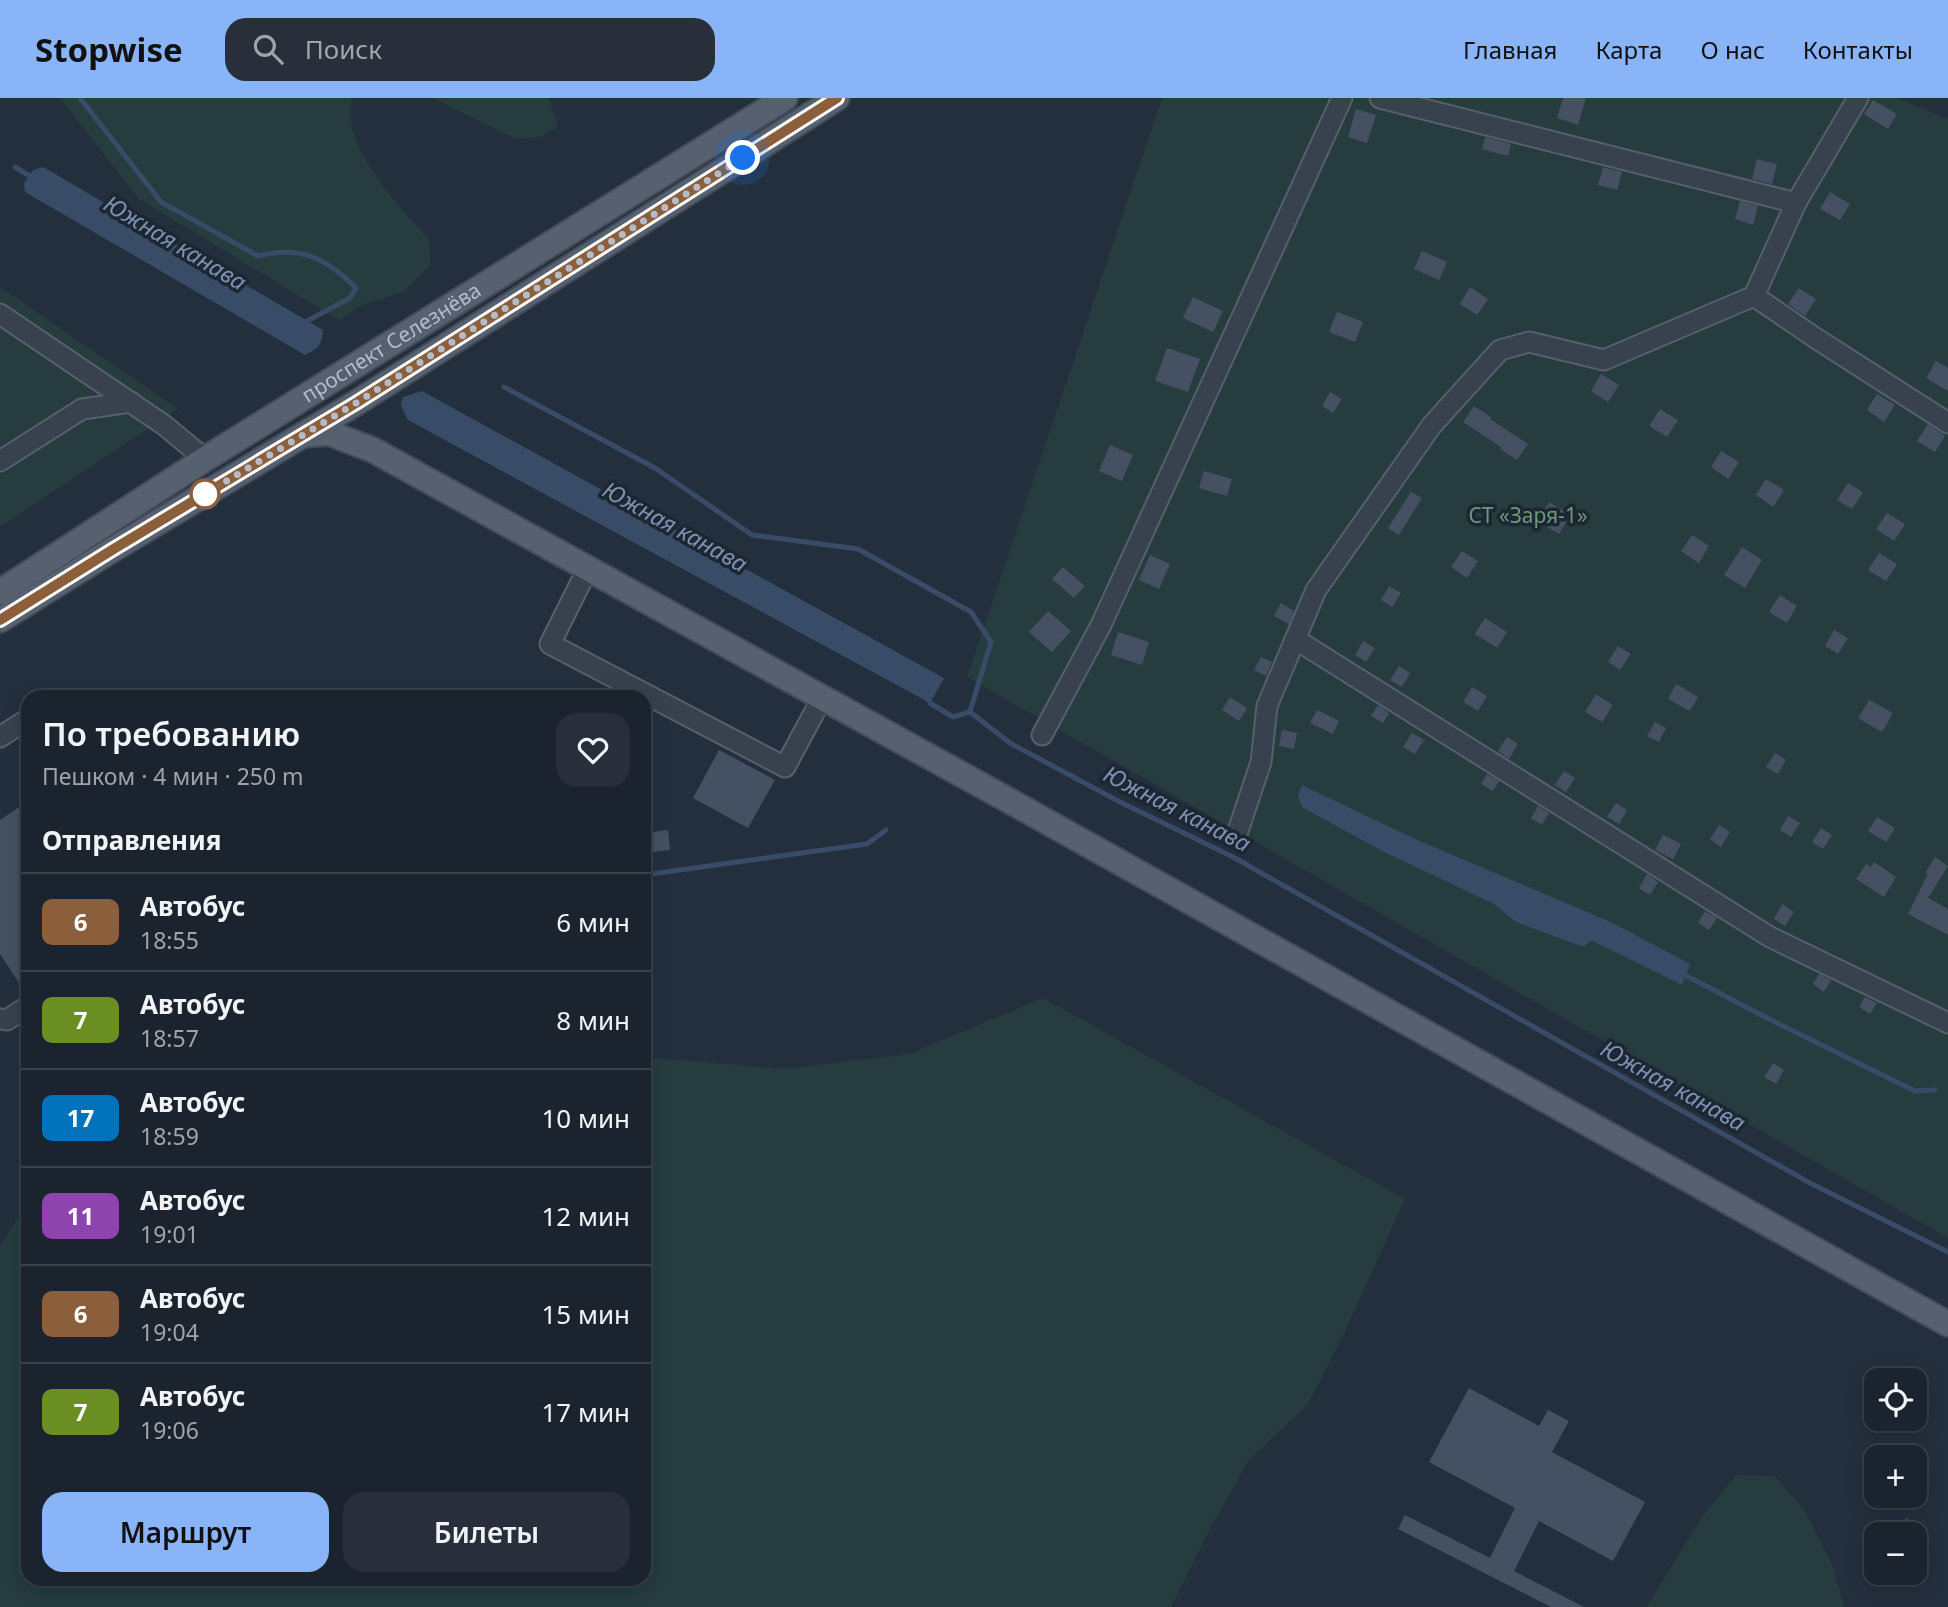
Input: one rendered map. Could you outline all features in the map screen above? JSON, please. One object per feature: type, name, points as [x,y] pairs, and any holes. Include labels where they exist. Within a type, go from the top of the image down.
[{"type":"main road","name":"проспект Селезнёва","points":[[0,592],[205,459],[785,98]]},
{"type":"main road","name":"проспект Селезнёва","points":[[0,620],[356,403],[837,98]]},
{"type":"main road","points":[[356,403],[353,422],[355,435],[364,446]]},
{"type":"main road","points":[[303,435],[329,433],[364,446],[1948,1324]]},
{"type":"street","points":[[1042,735],[1101,625],[1342,98]]},
{"type":"street","points":[[1380,98],[1796,203]]},
{"type":"street","points":[[1237,834],[1261,762],[1268,706],[1316,590],[1424,436],[1500,350],[1529,342],[1604,360],[1754,296],[1796,203],[1858,98]]},
{"type":"street","points":[[1754,296],[1948,423]]},
{"type":"street","points":[[0,314],[164,425],[205,459]]},
{"type":"street","points":[[0,461],[82,408],[131,402]]},
{"type":"street","points":[[588,568],[550,644],[638,690]]},
{"type":"street","points":[[1295,639],[1770,937],[1948,1023]]},
{"type":"street","points":[[651,697],[785,767],[822,698]]},
{"type":"street","points":[[0,737],[21,724]]},
{"type":"street","points":[[0,1019],[7,1020],[21,1011]]},
{"type":"green space","points":[[60,98],[352,98],[350,116],[354,135],[374,174],[429,239],[430,265],[403,292],[364,304],[339,320],[139,199]]},
{"type":"green space","points":[[433,98],[549,98],[558,127],[541,137],[516,139]]},
{"type":"green space","name":"СТ «Заря-1»","points":[[1162,98],[1897,98],[1948,119],[1948,1238],[967,677]]},
{"type":"green space","points":[[0,287],[178,409],[0,527]]},
{"type":"green space","points":[[1043,998],[1405,1199],[1342,1338],[1308,1404],[1249,1460],[1211,1527],[1171,1607],[0,1607],[0,1247],[21,1212],[21,1586],[651,1586],[651,1058],[783,1069],[909,1054]]},
{"type":"green space","points":[[1736,1475],[1775,1476],[1805,1511],[1833,1566],[1844,1607],[1646,1607],[1704,1514]]},
{"type":"water","points":[[43,167],[323,330],[318,346],[305,355],[25,192],[24,183],[33,170]]},
{"type":"water","points":[[422,391],[944,678],[930,703],[408,420],[401,405],[403,397]]},
{"type":"water","points":[[1302,785],[1415,839],[1613,923],[1690,964],[1682,985],[1591,940],[1584,947],[1516,922],[1494,904],[1382,851],[1302,807],[1298,796]]},
{"type":"building","points":[[1563,98],[1586,98],[1578,125],[1557,118]]},
{"type":"building","points":[[1873,100],[1897,114],[1888,129],[1864,114]]},
{"type":"building","points":[[1356,109],[1376,115],[1367,143],[1348,137]]},
{"type":"building","points":[[1485,137],[1511,144],[1508,156],[1482,149]]},
{"type":"building","points":[[1757,159],[1777,164],[1772,184],[1752,179]]},
{"type":"building","points":[[1603,167],[1622,172],[1617,190],[1598,185]]},
{"type":"building","points":[[1830,192],[1850,204],[1840,220],[1820,209]]},
{"type":"building","points":[[1740,201],[1758,206],[1753,225],[1735,219]]},
{"type":"building","points":[[1422,251],[1447,262],[1439,280],[1414,269]]},
{"type":"building","points":[[1470,287],[1488,299],[1477,315],[1460,304]]},
{"type":"building","points":[[1799,288],[1816,299],[1805,316],[1788,304]]},
{"type":"building","points":[[1193,297],[1223,311],[1213,332],[1183,318]]},
{"type":"building","points":[[1337,312],[1363,322],[1355,342],[1329,332]]},
{"type":"building","points":[[1167,348],[1200,359],[1188,392],[1155,381]]},
{"type":"building","points":[[1936,361],[1948,368],[1948,391],[1926,378]]},
{"type":"building","points":[[1601,374],[1619,385],[1608,402],[1591,391]]},
{"type":"building","points":[[1330,392],[1342,399],[1333,413],[1322,406]]},
{"type":"building","points":[[1877,394],[1895,405],[1884,422],[1867,410]]},
{"type":"building","points":[[1474,406],[1528,444],[1517,460],[1463,422]]},
{"type":"building","points":[[1660,409],[1678,420],[1667,437],[1649,426]]},
{"type":"building","points":[[1928,424],[1945,436],[1935,452],[1917,441]]},
{"type":"building","points":[[1110,445],[1133,455],[1122,481],[1099,471]]},
{"type":"building","points":[[1721,451],[1739,462],[1728,479],[1711,467]]},
{"type":"building","points":[[1204,471],[1232,479],[1227,496],[1199,488]]},
{"type":"building","points":[[1766,479],[1784,490],[1773,507],[1756,495]]},
{"type":"building","points":[[1848,483],[1863,492],[1852,509],[1837,500]]},
{"type":"building","points":[[1411,492],[1422,498],[1399,535],[1388,528]]},
{"type":"building","points":[[1549,502],[1570,515],[1559,534],[1538,522]]},
{"type":"building","points":[[1887,513],[1905,524],[1894,541],[1876,529]]},
{"type":"building","points":[[1692,535],[1709,546],[1699,563],[1681,551]]},
{"type":"building","points":[[1742,547],[1762,560],[1745,588],[1724,575]]},
{"type":"building","points":[[1462,551],[1478,561],[1467,578],[1451,567]]},
{"type":"building","points":[[1879,553],[1897,564],[1886,581],[1868,570]]},
{"type":"building","points":[[1150,555],[1170,564],[1159,589],[1139,580]]},
{"type":"building","points":[[1063,567],[1085,586],[1074,598],[1052,579]]},
{"type":"building","points":[[1389,586],[1401,593],[1392,607],[1381,600]]},
{"type":"building","points":[[1780,595],[1797,606],[1787,623],[1769,612]]},
{"type":"building","points":[[1281,603],[1294,611],[1289,624],[1274,616]]},
{"type":"building","points":[[1048,611],[1071,631],[1052,652],[1029,632]]},
{"type":"building","points":[[1485,618],[1507,632],[1497,648],[1475,634]]},
{"type":"building","points":[[1834,630],[1848,638],[1838,654],[1825,646]]},
{"type":"building","points":[[1118,632],[1149,642],[1142,665],[1111,655]]},
{"type":"building","points":[[1363,641],[1375,648],[1366,662],[1355,655]]},
{"type":"building","points":[[1618,646],[1631,654],[1620,670],[1608,662]]},
{"type":"building","points":[[1261,657],[1272,662],[1266,676],[1254,670]]},
{"type":"building","points":[[1399,666],[1410,673],[1402,687],[1390,680]]},
{"type":"building","points":[[1676,684],[1698,697],[1690,711],[1668,699]]},
{"type":"building","points":[[1472,687],[1487,696],[1478,711],[1463,702]]},
{"type":"building","points":[[1596,694],[1613,705],[1602,722],[1585,712]]},
{"type":"building","points":[[1230,697],[1247,708],[1239,721],[1222,710]]},
{"type":"building","points":[[1869,700],[1893,713],[1882,732],[1858,718]]},
{"type":"building","points":[[1378,705],[1389,713],[1383,723],[1371,716]]},
{"type":"building","points":[[1317,710],[1339,721],[1333,734],[1310,723]]},
{"type":"building","points":[[1655,722],[1666,728],[1659,742],[1647,736]]},
{"type":"building","points":[[1282,730],[1297,733],[1294,749],[1279,746]]},
{"type":"building","points":[[1412,733],[1424,740],[1415,754],[1403,747]]},
{"type":"building","points":[[1507,737],[1518,744],[1509,759],[1498,751]]},
{"type":"building","points":[[719,750],[775,780],[748,828],[693,798]]},
{"type":"building","points":[[1775,753],[1786,760],[1778,774],[1766,767]]},
{"type":"building","points":[[1564,771],[1575,778],[1566,792],[1555,785]]},
{"type":"building","points":[[1487,774],[1499,781],[1493,791],[1481,784]]},
{"type":"building","points":[[1616,803],[1627,810],[1619,824],[1607,817]]},
{"type":"building","points":[[21,806],[19,983],[0,954],[0,820]]},
{"type":"building","points":[[1538,806],[1549,813],[1542,825],[1531,818]]},
{"type":"building","points":[[1788,816],[1800,823],[1791,837],[1780,830]]},
{"type":"building","points":[[1877,817],[1895,828],[1886,842],[1868,831]]},
{"type":"building","points":[[1719,825],[1730,832],[1721,847],[1710,839]]},
{"type":"building","points":[[1821,828],[1832,835],[1823,849],[1812,842]]},
{"type":"building","points":[[668,830],[670,850],[651,852],[651,832]]},
{"type":"building","points":[[1663,835],[1681,844],[1673,859],[1655,850]]},
{"type":"building","points":[[1935,857],[1948,866],[1928,898],[1948,909],[1948,935],[1908,914],[1928,874],[1925,873]]},
{"type":"building","points":[[1874,862],[1896,877],[1884,897],[1856,879],[1866,864],[1871,867]]},
{"type":"building","points":[[1647,874],[1658,882],[1650,895],[1639,888]]},
{"type":"building","points":[[1782,904],[1794,912],[1785,926],[1774,919]]},
{"type":"building","points":[[1705,911],[1717,918],[1709,930],[1698,923]]},
{"type":"building","points":[[1819,974],[1831,980],[1824,992],[1813,984]]},
{"type":"building","points":[[1865,997],[1877,1003],[1870,1014],[1859,1007]]},
{"type":"building","points":[[1773,1063],[1784,1070],[1776,1084],[1764,1077]]},
{"type":"building","points":[[1469,1388],[1539,1426],[1548,1410],[1569,1421],[1552,1452],[1645,1502],[1613,1561],[1539,1521],[1514,1571],[1584,1607],[1551,1607],[1398,1529],[1405,1515],[1490,1558],[1515,1508],[1429,1462]]},
{"type":"waterway","points":[[80,98],[161,202],[258,256],[287,252],[312,257],[334,269],[356,288],[350,298],[307,321],[304,326]]},
{"type":"waterway","name":"Южная канава","points":[[15,167],[33,178]]},
{"type":"waterway","points":[[504,387],[655,468],[752,535],[858,549],[971,612],[991,642],[970,712]]},
{"type":"waterway","name":"Южная канава","points":[[928,697],[930,703],[953,717],[970,712],[1010,743],[1120,802],[1233,857],[1810,1183],[1948,1252]]},
{"type":"waterway","points":[[651,874],[867,844],[886,830]]},
{"type":"waterway","points":[[1679,972],[1915,1091],[1935,1090]]},
{"type":"bus line","name":"6","points":[[0,620],[356,403],[837,98]]},
{"type":"route","points":[[205,494],[356,403],[743,158]]}]
